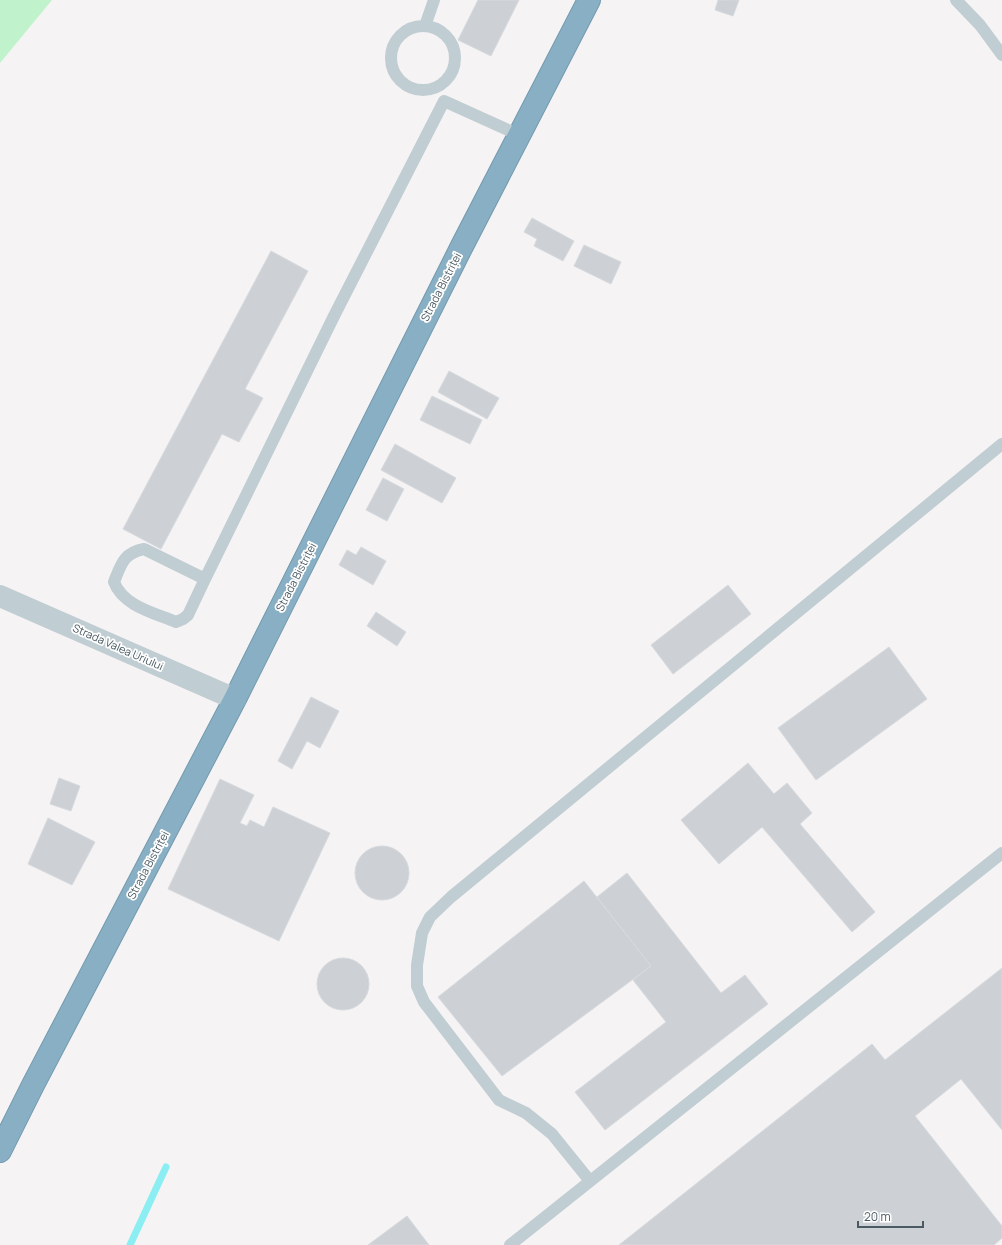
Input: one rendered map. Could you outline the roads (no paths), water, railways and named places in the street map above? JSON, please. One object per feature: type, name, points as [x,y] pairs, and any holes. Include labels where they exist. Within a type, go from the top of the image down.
[{"type":"highway","name":"Strada Bistriței","points":[[0,1151],[235,699],[462,246],[589,0]]},
{"type":"street","name":"Strada Valea Uriului","points":[[0,596],[235,699]]},
{"type":"lane","points":[[425,26],[434,0]]},
{"type":"lane","points":[[956,0],[980,25],[1002,55]]},
{"type":"lane","points":[[425,26],[437,29],[447,36],[453,46],[455,58],[453,70],[447,80],[438,87],[426,90],[414,90],[404,84],[396,76],[391,65],[391,53],[395,42],[403,33],[414,27],[425,26]]},
{"type":"lane","points":[[438,87],[444,101],[519,135]]},
{"type":"lane","points":[[205,580],[144,549],[135,551],[128,555],[122,562],[114,582],[116,589],[123,597],[136,605],[176,622],[188,615],[334,316],[444,101]]},
{"type":"lane","points":[[590,1181],[552,1134],[526,1113],[499,1100],[424,1002],[417,986],[417,964],[422,933],[430,917],[457,892],[1002,444]]},
{"type":"lane","points":[[510,1245],[1002,853]]},
{"type":"waterway","points":[[130,1245],[166,1167]]}]
